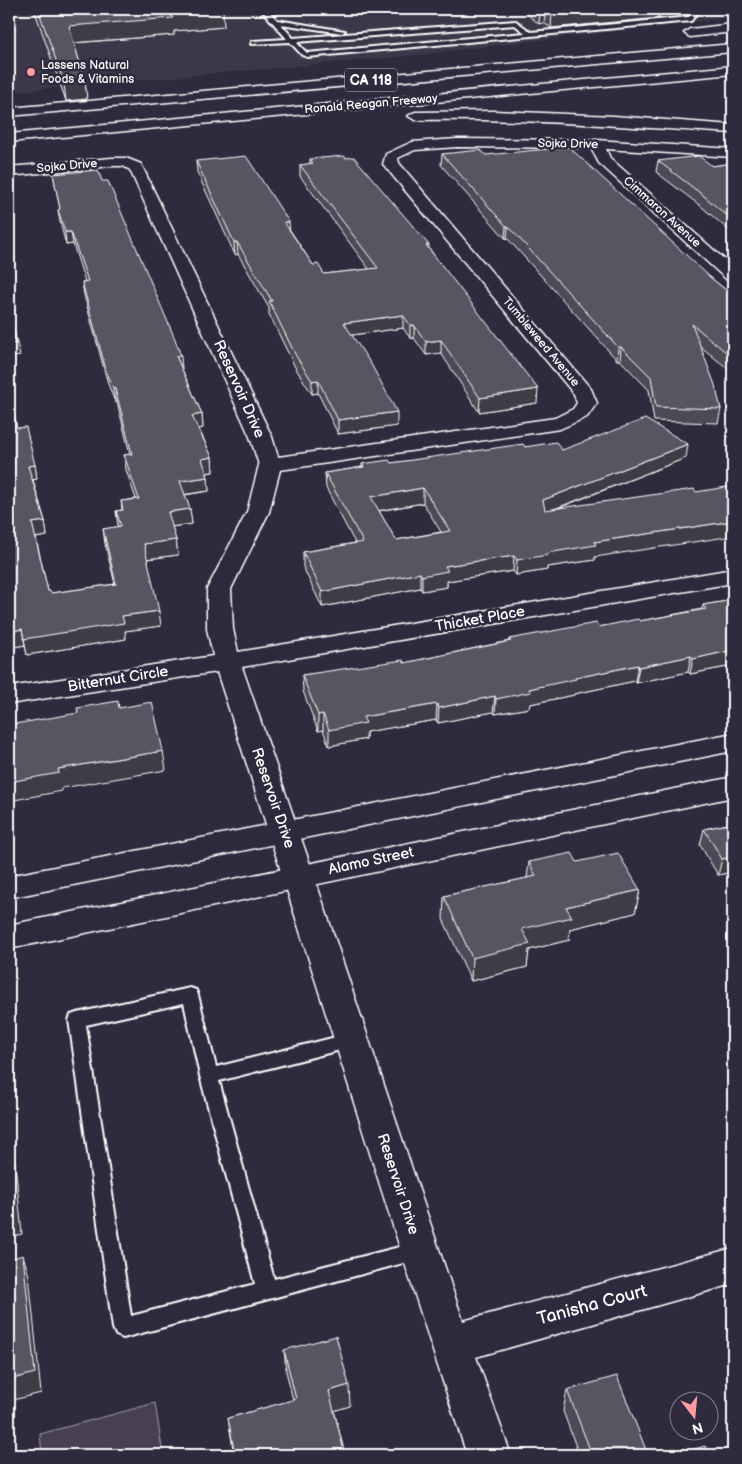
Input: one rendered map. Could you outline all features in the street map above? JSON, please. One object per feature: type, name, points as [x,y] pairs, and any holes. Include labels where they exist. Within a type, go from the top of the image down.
[{"type":"main road","points":[[675,35],[733,28]]},
{"type":"main road","name":"Ronald Reagan Freeway","points":[[9,112],[729,48]]},
{"type":"main road","points":[[151,100],[509,55]]},
{"type":"main road","name":"Ronald Reagan Freeway","points":[[9,138],[733,70]]},
{"type":"main road","points":[[403,117],[520,115],[605,118],[733,129]]},
{"type":"main road","points":[[24,136],[374,118]]},
{"type":"main road","name":"Sojka Drive","points":[[403,149],[436,144],[596,144],[733,153]]},
{"type":"main road","name":"Cimmaron Avenue","points":[[596,144],[604,160],[733,276]]},
{"type":"main road","name":"Tumbleweed Avenue","points":[[270,466],[560,423],[580,413],[587,403],[584,393],[391,164],[392,157],[403,149]]},
{"type":"main road","name":"Sojka Drive","points":[[9,171],[126,162]]},
{"type":"main road","name":"Reservoir Drive","points":[[126,162],[136,167],[261,437],[270,466],[258,512],[219,589],[220,629],[227,662],[299,876],[419,1250],[489,1455]]},
{"type":"main road","name":"Thicket Place","points":[[227,662],[733,576]]},
{"type":"main road","name":"Bitternut Circle","points":[[9,696],[227,662]]},
{"type":"main road","points":[[9,887],[733,742]]},
{"type":"main road","name":"Alamo Street","points":[[9,937],[733,787]]},
{"type":"main road","name":"Tanisha Court","points":[[451,1344],[733,1266]]},
{"type":"lane","points":[[264,9],[304,54],[307,55],[691,19],[693,14],[685,9]]},
{"type":"lane","points":[[276,22],[376,35]]},
{"type":"lane","points":[[253,43],[516,23],[530,34]]},
{"type":"lane","points":[[267,1290],[209,1076],[190,995],[77,1020],[123,1328],[419,1250]]},
{"type":"lane","points":[[209,1076],[352,1040]]},
{"type":"shaded area","points":[[9,9],[733,9],[733,17],[400,57],[9,92]]},
{"type":"shaded area","points":[[155,1403],[163,1455],[42,1455],[40,1434]]},
{"type":"building","points":[[38,9],[223,10],[170,14],[173,18],[69,26],[85,81],[64,83]]},
{"type":"building","points":[[548,9],[586,9],[552,12]]},
{"type":"building","points":[[569,147],[733,296],[733,358],[692,324],[715,385],[721,409],[656,407],[651,377],[621,347],[618,347],[442,154],[480,150],[486,155]]},
{"type":"building","points":[[246,156],[289,222],[284,222],[313,265],[318,264],[324,274],[378,268],[300,165],[313,163],[310,159],[354,157],[429,245],[426,245],[538,389],[480,398],[441,340],[426,342],[414,325],[410,325],[403,315],[344,323],[371,364],[397,412],[338,420],[318,380],[312,381],[296,356],[269,301],[272,301],[237,242],[234,242],[196,161]]},
{"type":"building","points":[[699,156],[712,166],[733,163],[733,221],[658,161]]},
{"type":"building","points":[[98,170],[102,181],[108,181],[175,339],[181,356],[176,356],[202,414],[192,416],[212,457],[202,459],[208,477],[180,481],[190,509],[168,512],[176,540],[144,544],[159,611],[122,616],[124,623],[24,639],[22,629],[9,632],[9,388],[17,428],[26,427],[35,465],[28,466],[45,521],[32,523],[48,591],[51,593],[116,584],[103,529],[121,526],[116,511],[123,510],[121,501],[139,499],[124,455],[132,454],[115,388],[113,388],[106,370],[82,282],[88,281],[71,232],[65,232],[58,210],[60,209],[53,174]]},
{"type":"building","points":[[9,308],[17,343],[9,344]]},
{"type":"building","points":[[645,419],[688,444],[543,500],[545,510],[694,489],[696,492],[733,486],[733,521],[594,542],[596,545],[517,560],[514,556],[445,566],[448,571],[422,576],[420,573],[322,592],[303,552],[363,542],[325,473],[364,467],[362,464],[389,460],[391,463],[523,444],[525,447],[556,442],[562,450]],"holes":[[[423,488],[450,531],[396,540],[371,497]]]},
{"type":"building","points":[[733,600],[733,650],[693,659],[691,656],[575,678],[529,689],[531,692],[496,699],[495,696],[439,708],[437,704],[363,717],[366,723],[329,730],[323,714],[318,715],[302,675],[403,660],[404,663],[511,641],[509,639],[596,623],[599,627],[638,619],[640,621],[706,609],[703,605]]},
{"type":"building","points":[[118,701],[119,708],[152,702],[163,751],[58,769],[59,773],[9,782],[9,725],[78,713],[77,708]]},
{"type":"building","points":[[733,823],[733,857],[722,859],[704,829]]},
{"type":"building","points":[[572,853],[577,862],[618,853],[640,890],[566,907],[572,917],[522,929],[530,944],[472,958],[444,896],[536,876],[529,862]]},
{"type":"building","points":[[9,1155],[13,1206],[9,1207]]},
{"type":"building","points":[[23,1255],[35,1373],[9,1380],[9,1259]]},
{"type":"building","points":[[336,1336],[349,1385],[329,1391],[345,1455],[235,1455],[228,1418],[296,1399],[284,1350]]},
{"type":"building","points":[[617,1376],[648,1455],[592,1455],[567,1390]]},
{"type":"building","points":[[705,1446],[709,1455],[674,1455]]},
{"type":"place","name":"Lassens Natural Foods & Vitamins","points":[[31,72]]}]
